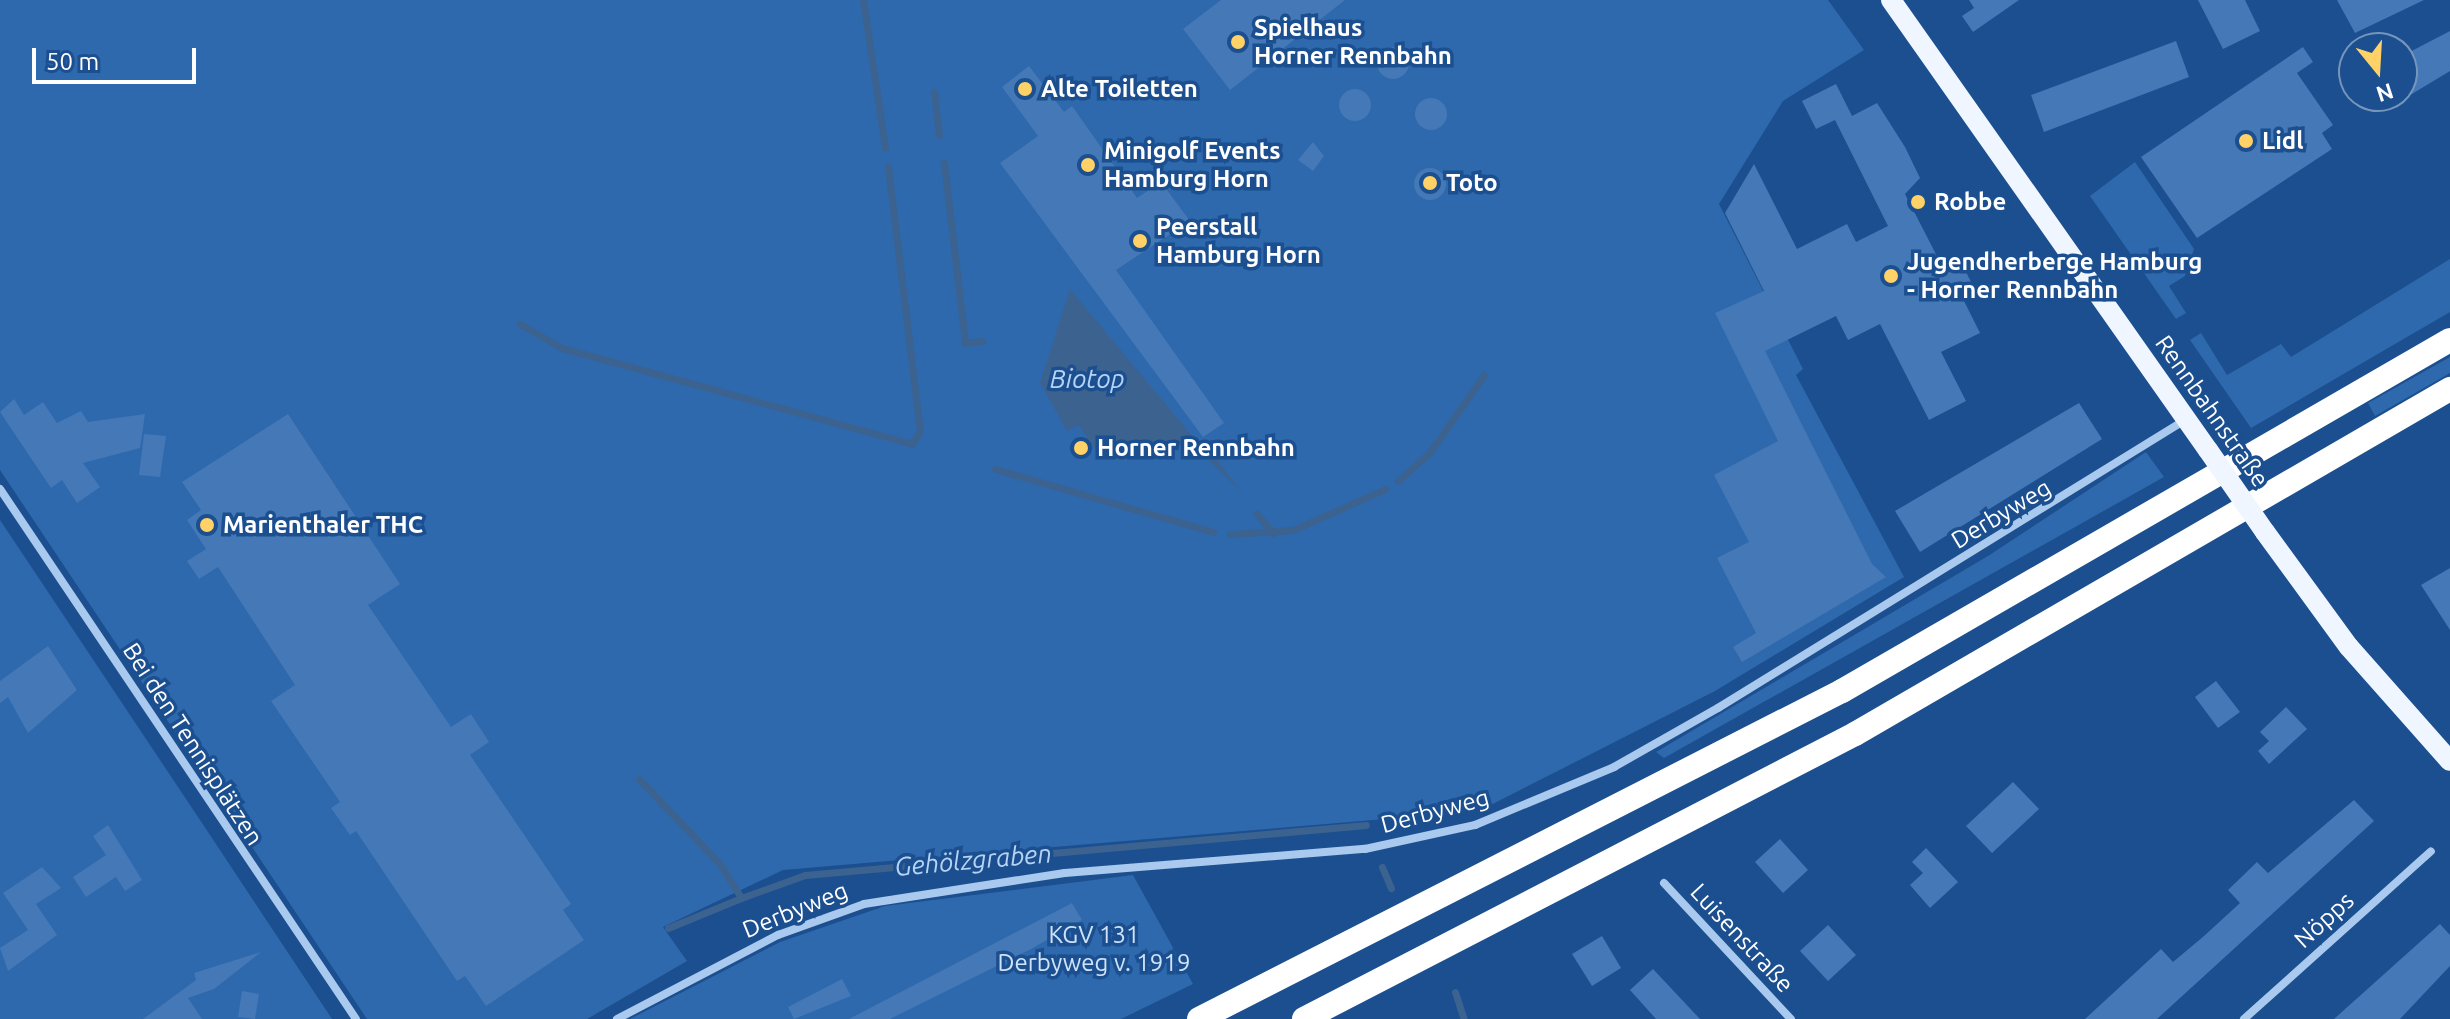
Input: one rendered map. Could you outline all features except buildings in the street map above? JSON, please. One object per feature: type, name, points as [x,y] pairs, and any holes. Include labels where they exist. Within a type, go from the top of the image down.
[{"type":"highway","points":[[1199,1019],[1842,691],[2450,340]]},
{"type":"highway","points":[[1304,1019],[1855,734],[2450,389]]},
{"type":"main road","name":"Rennbahnstraße","points":[[1891,0],[2349,647],[2450,761]]},
{"type":"street","name":"Derbyweg","points":[[617,1019],[666,991],[822,916],[903,895],[1065,873],[1365,849],[1475,825],[1614,767],[1718,708],[2186,420]]},
{"type":"street","name":"Bei den Tennisplätzen","points":[[0,489],[356,1019]]},
{"type":"street","name":"Nöpps","points":[[2244,1019],[2431,851]]},
{"type":"street","name":"Luisenstraße","points":[[1664,883],[1791,1019]]},
{"type":"green space","name":"Horner Rennbahn","points":[[0,0],[1828,0],[1864,50],[1783,101],[1719,204],[1803,369],[1796,375],[1904,577],[1715,691],[1479,811],[783,870],[663,927],[687,961],[587,1019],[367,1019],[0,470]]},
{"type":"green space","points":[[2135,162],[2194,249],[2185,276],[2169,286],[2186,313],[2176,319],[2090,196]]},
{"type":"green space","points":[[2450,259],[2450,312],[2251,428],[2190,340],[2201,333],[2227,375],[2281,344],[2291,357]]},
{"type":"green space","points":[[2450,357],[2450,373],[2375,416],[2368,403]]},
{"type":"green space","points":[[2146,452],[2164,477],[1664,758],[1656,752],[1988,556]]},
{"type":"green space","points":[[0,520],[206,829],[332,1019],[0,1019]]},
{"type":"green space","name":"KGV 131 Derbyweg v. 1919","points":[[1133,875],[1193,984],[1121,1019],[630,1019],[780,942],[885,906]]},
{"type":"water","name":"Biotop","points":[[1070,289],[1198,443],[1097,452],[1079,425],[1067,431],[1040,383]]},
{"type":"water","points":[[1215,452],[1220,464],[1241,491],[1206,458]]},
{"type":"waterway","points":[[863,0],[885,147]]},
{"type":"waterway","points":[[934,92],[939,135]]},
{"type":"waterway","points":[[944,163],[965,343],[982,341]]},
{"type":"waterway","points":[[520,324],[562,348],[912,444],[920,431],[888,167]]},
{"type":"waterway","points":[[1398,481],[1430,452],[1484,375]]},
{"type":"waterway","points":[[1198,443],[1207,454]]},
{"type":"waterway","points":[[995,469],[1213,532]]},
{"type":"waterway","points":[[1230,534],[1293,530],[1385,489]]},
{"type":"waterway","points":[[1257,514],[1273,533]]},
{"type":"waterway","name":"Gehölzgraben","points":[[639,779],[720,864],[741,898],[805,875],[1366,825]]},
{"type":"waterway","name":"Gehölzgraben","points":[[1382,867],[1391,888]]},
{"type":"waterway","points":[[668,928],[741,898]]},
{"type":"waterway","name":"Gehölzgraben","points":[[1455,992],[1464,1019]]},
{"type":"place","name":"Spielhaus Horner Rennbahn","points":[[1238,42]]},
{"type":"place","name":"Alte Toiletten","points":[[1025,89]]},
{"type":"place","name":"Lidl","points":[[2246,141]]},
{"type":"place","name":"Minigolf Events Hamburg Horn","points":[[1088,165]]},
{"type":"place","name":"Toto","points":[[1430,183]]},
{"type":"place","name":"Robbe","points":[[1918,202]]},
{"type":"place","name":"Peerstall Hamburg Horn","points":[[1140,241]]},
{"type":"place","name":"Jugendherberge Hamburg - Horner Rennbahn","points":[[1891,276]]},
{"type":"place","name":"Horner Rennbahn","points":[[1081,448]]},
{"type":"place","name":"Marienthaler THC","points":[[207,525]]}]
